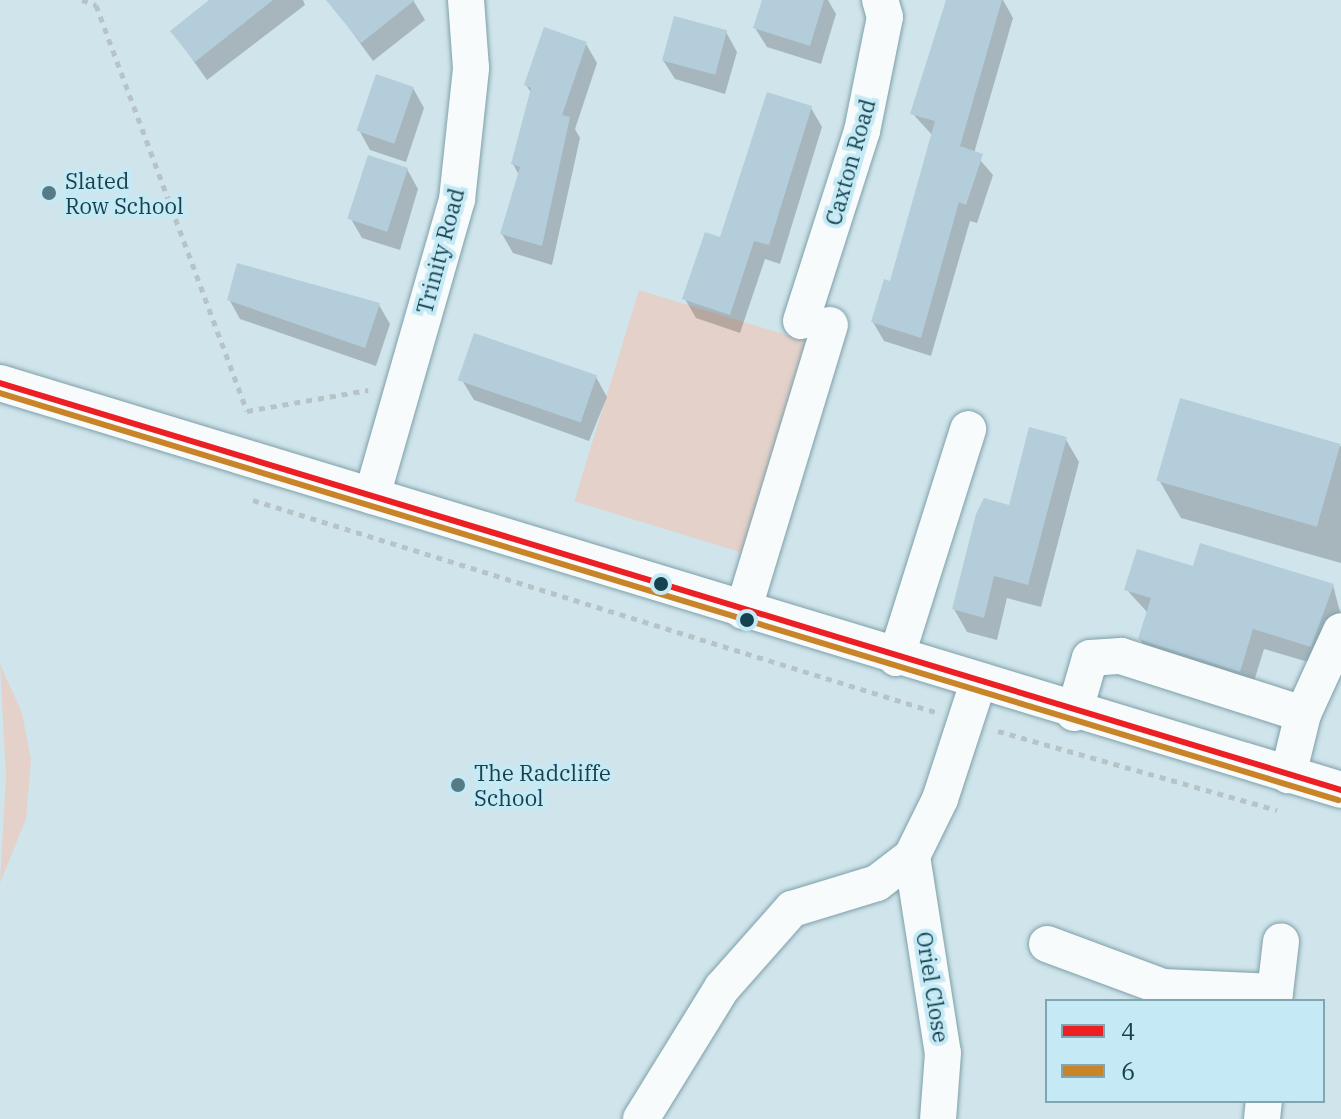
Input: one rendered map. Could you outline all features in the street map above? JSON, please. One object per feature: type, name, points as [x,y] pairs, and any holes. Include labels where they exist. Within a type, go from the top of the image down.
[{"type":"street","name":"Trinity Road","points":[[372,496],[457,200],[471,68],[466,0]]},
{"type":"street","name":"Caxton Road","points":[[743,611],[862,131],[885,17],[880,0]]},
{"type":"street","points":[[0,383],[1074,713],[1341,790]]},
{"type":"street","points":[[896,658],[968,429]]},
{"type":"street","points":[[1288,775],[1303,714],[1341,631]]},
{"type":"street","points":[[1074,713],[1090,658],[1102,652],[1303,714]]},
{"type":"street","points":[[641,1119],[722,988],[792,909],[877,883],[912,856],[940,799],[978,683]]},
{"type":"street","name":"Oriel Close","points":[[912,856],[943,1053],[938,1119]]},
{"type":"street","points":[[1047,944],[1163,987],[1275,996],[1281,941]]},
{"type":"path","points":[[82,0],[96,5],[247,411],[403,384]]},
{"type":"path","points":[[241,496],[964,721],[1281,812]]},
{"type":"shaded area","points":[[639,290],[806,341],[742,553],[574,501]]},
{"type":"shaded area","points":[[0,664],[22,713],[31,760],[26,819],[0,883],[6,776]]},
{"type":"building","points":[[209,0],[273,0],[195,62],[170,31]]},
{"type":"building","points":[[326,0],[415,0],[361,43]]},
{"type":"building","points":[[762,0],[824,0],[810,46],[753,28]]},
{"type":"building","points":[[946,0],[1002,0],[960,146],[983,154],[966,205],[959,202],[921,338],[871,322],[884,279],[890,281],[935,121],[910,114]]},
{"type":"building","points":[[674,16],[727,30],[715,75],[662,60]]},
{"type":"building","points":[[544,27],[587,42],[562,115],[570,117],[542,246],[500,234],[520,167],[511,164],[531,88],[524,85]]},
{"type":"building","points":[[376,74],[414,87],[394,144],[356,131]]},
{"type":"building","points":[[767,92],[812,106],[769,245],[754,241],[730,315],[682,299],[705,232],[720,237]]},
{"type":"building","points":[[368,155],[408,168],[387,232],[347,219]]},
{"type":"building","points":[[237,263],[380,303],[365,348],[227,300]]},
{"type":"building","points":[[474,333],[597,375],[581,423],[458,380]]},
{"type":"building","points":[[1180,398],[1341,444],[1317,527],[1156,481]]},
{"type":"building","points":[[1029,427],[1067,437],[1028,585],[994,576],[984,618],[952,609],[976,514],[984,498],[1009,505]]},
{"type":"building","points":[[1200,543],[1334,584],[1311,647],[1253,629],[1240,672],[1138,639],[1151,598],[1124,590],[1137,549],[1193,566]]},
{"type":"transit line","name":"4","points":[[0,383],[1341,790]]},
{"type":"transit line","name":"6","points":[[0,393],[1338,800]]},
{"type":"place","name":"Slated Row School","points":[[49,193]]},
{"type":"place","name":"The Radcliffe School","points":[[458,785]]}]
